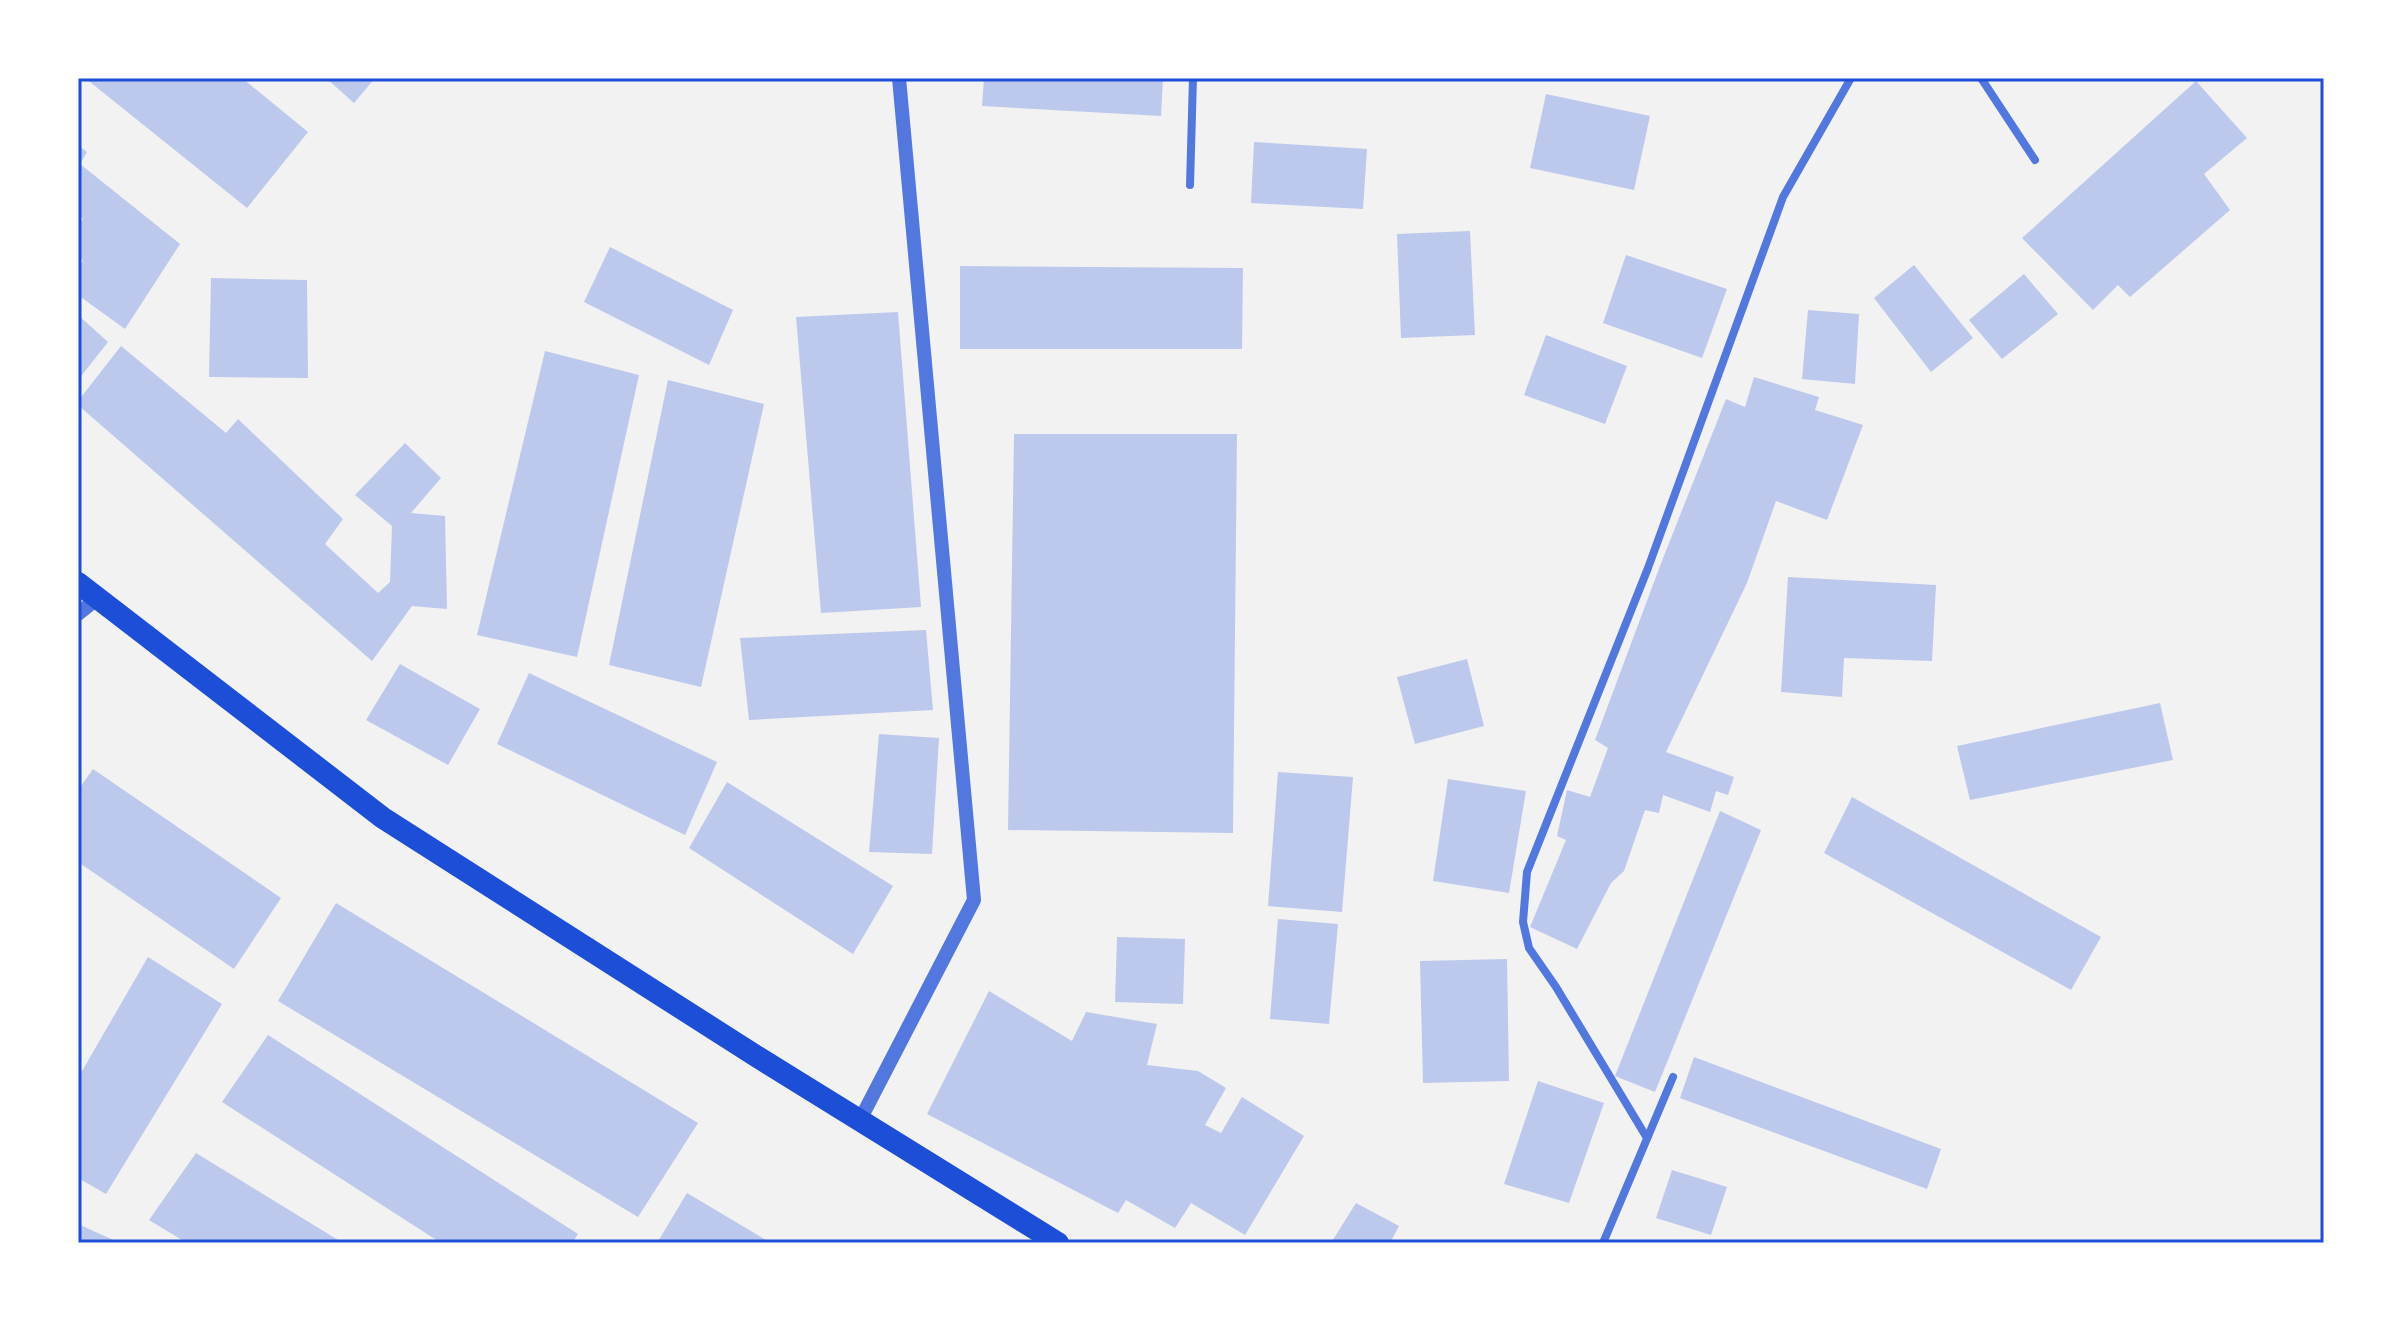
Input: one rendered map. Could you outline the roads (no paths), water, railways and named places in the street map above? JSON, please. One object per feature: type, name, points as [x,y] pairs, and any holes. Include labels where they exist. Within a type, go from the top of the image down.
[{"type":"highway","points":[[78,583],[383,818],[1058,1243]]},
{"type":"street","points":[[860,1120],[974,900],[899,78]]},
{"type":"street","points":[[1190,185],[1193,78]]},
{"type":"street","points":[[1647,1138],[1529,948],[1523,922],[1527,872],[1648,568],[1783,197],[1851,78]]},
{"type":"street","points":[[1981,78],[2035,160]]},
{"type":"street","points":[[78,614],[98,598]]},
{"type":"street","points":[[1603,1243],[1673,1077]]}]
